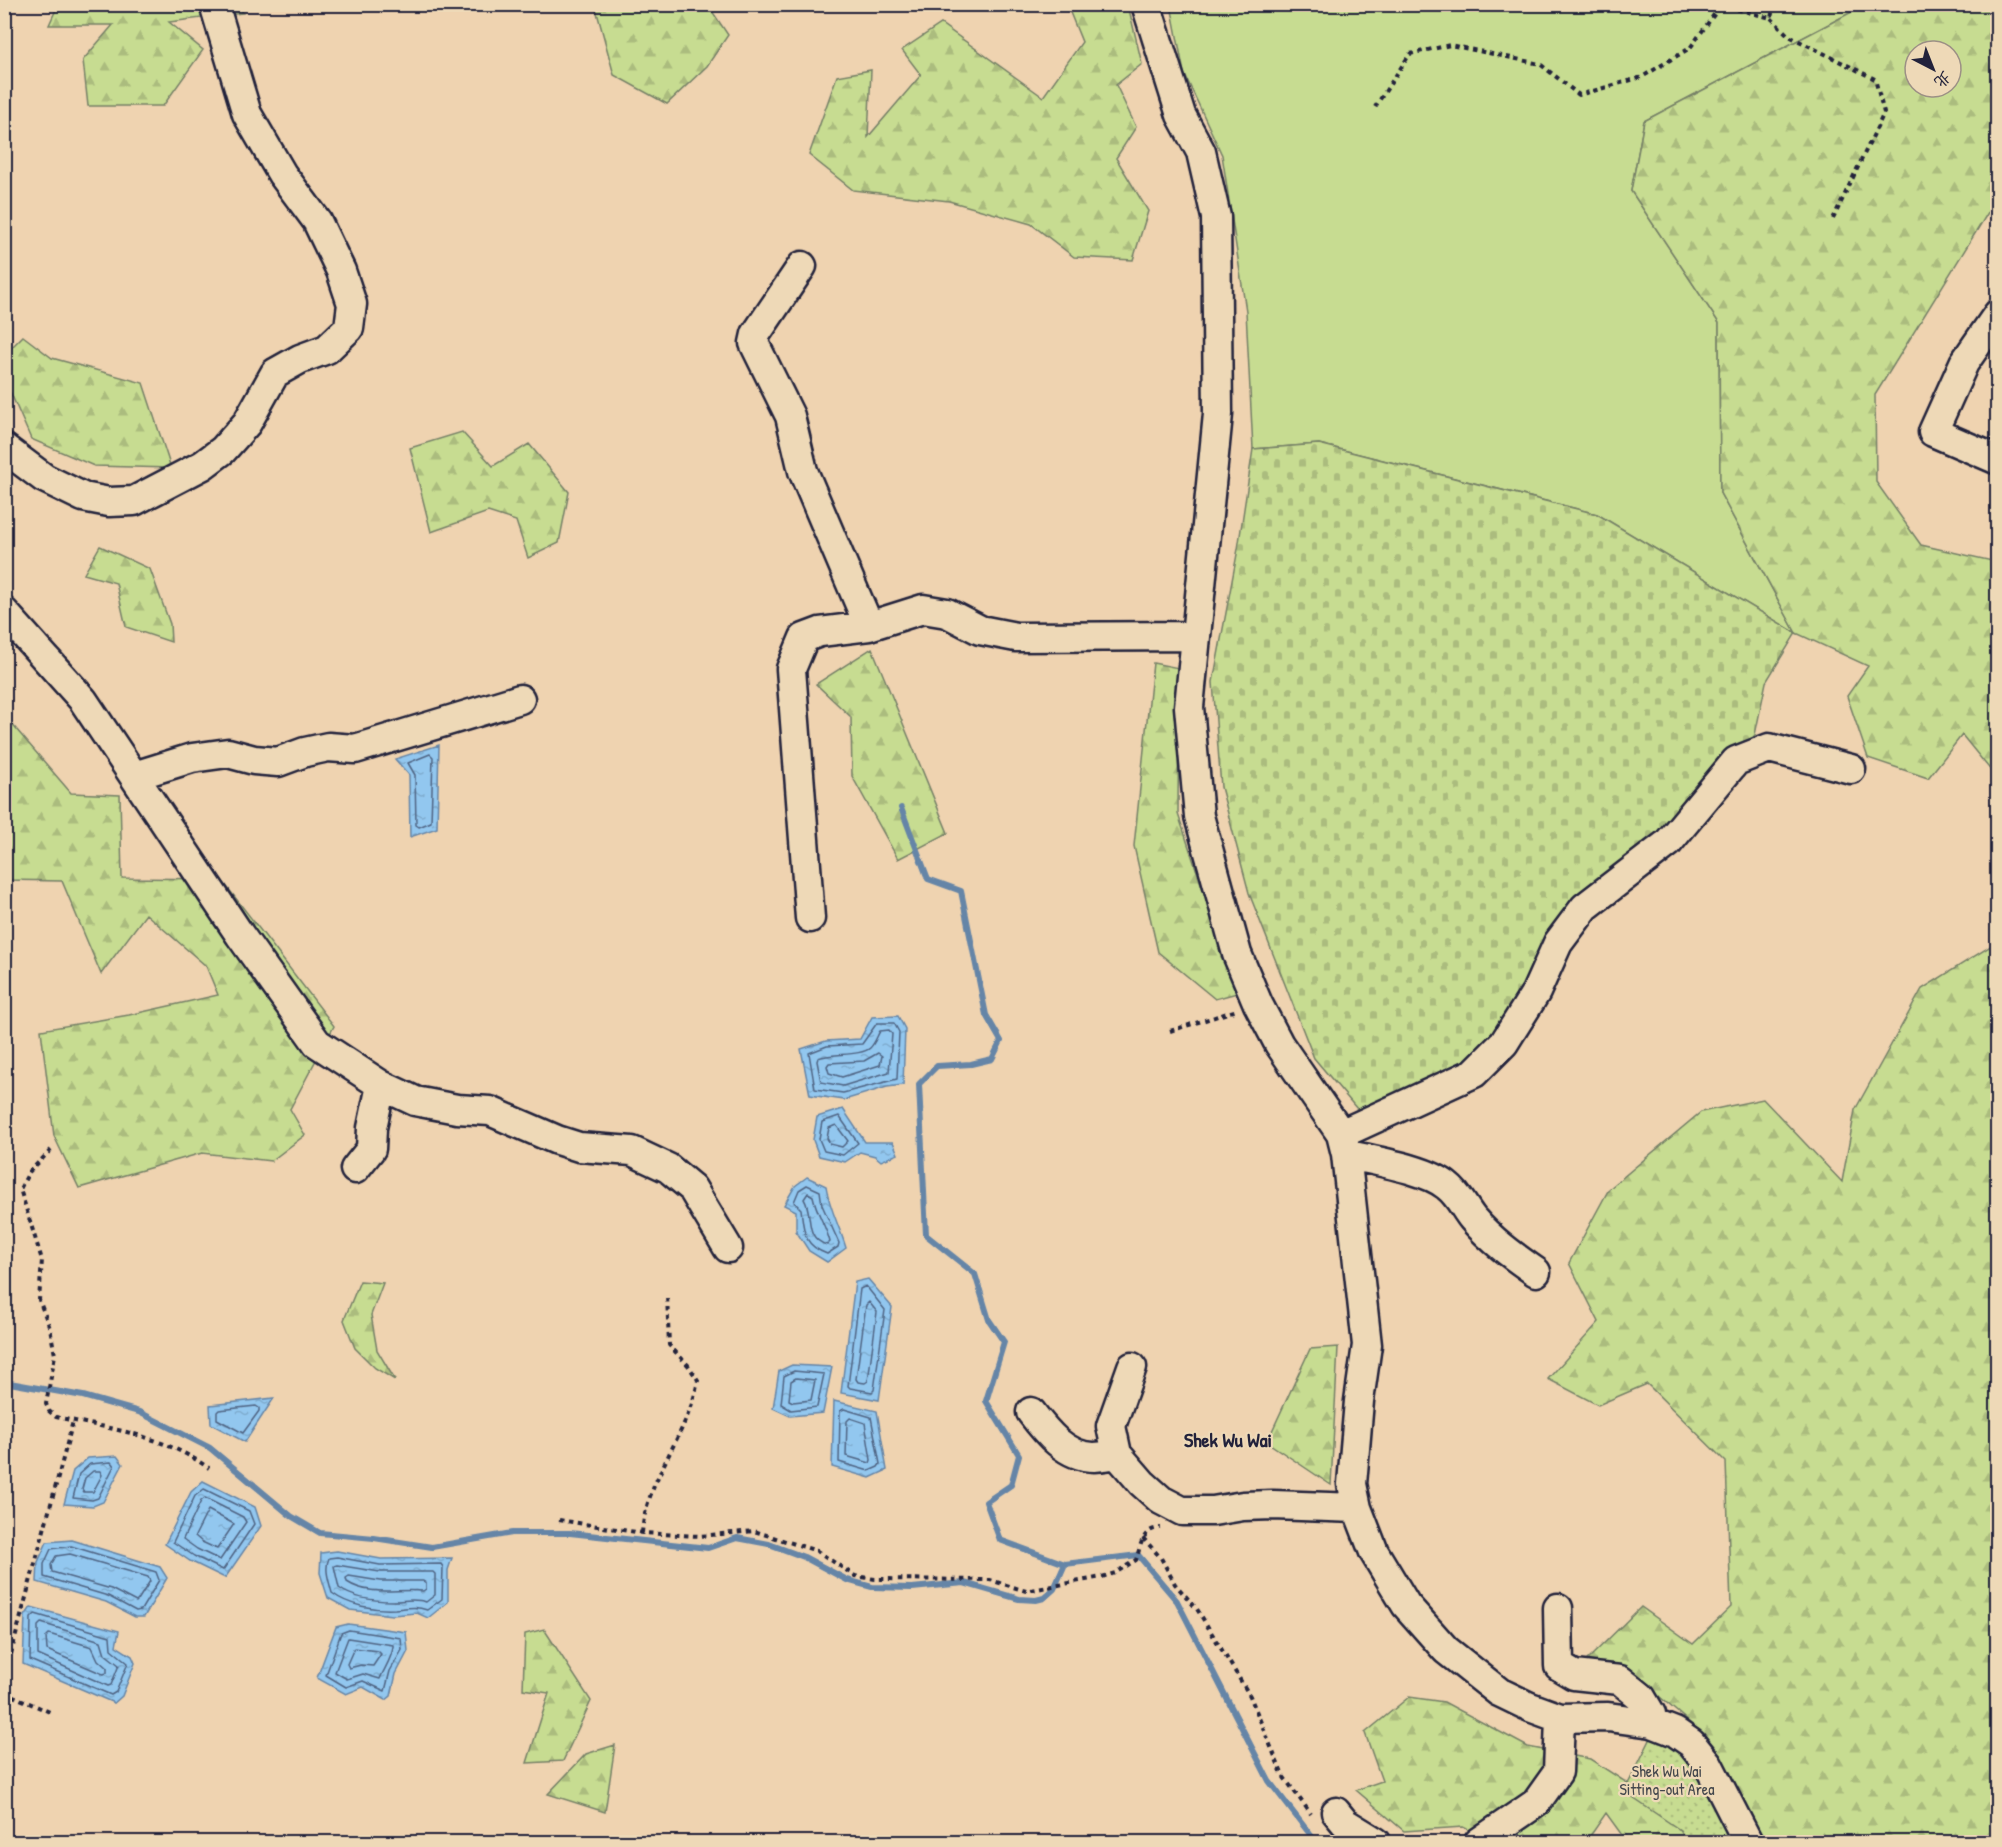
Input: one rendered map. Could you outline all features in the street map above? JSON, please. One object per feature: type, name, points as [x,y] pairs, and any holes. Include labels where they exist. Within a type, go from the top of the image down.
[{"type":"street","points":[[4,448],[44,478],[83,497],[109,502],[134,501],[203,465],[223,450],[247,423],[275,373],[300,359],[327,349],[349,328],[352,304],[341,271],[317,221],[282,174],[248,114],[214,4]]},
{"type":"street","points":[[1146,4],[1180,115],[1202,152],[1216,217],[1218,414],[1189,706],[1199,816],[1237,954],[1258,1004],[1279,1044],[1343,1144],[1367,1345],[1359,1401],[1352,1484],[1357,1508],[1374,1552],[1406,1605],[1446,1650],[1499,1692],[1560,1718],[1608,1718],[1652,1722],[1675,1732],[1691,1743],[1708,1764],[1748,1842]]},
{"type":"street","points":[[802,266],[756,334],[754,343],[790,416],[803,471],[869,626]]},
{"type":"street","points":[[1998,314],[1964,363],[1933,432],[1998,460]]},
{"type":"street","points":[[810,918],[791,669],[804,638],[820,632],[869,626],[923,609],[947,613],[980,630],[1016,637],[1196,636]]},
{"type":"street","points":[[4,612],[83,700],[240,935],[317,1043],[381,1085],[416,1101],[457,1109],[490,1112],[579,1148],[632,1150],[668,1168],[692,1188],[729,1248]]},
{"type":"street","points":[[134,776],[192,758],[228,753],[254,760],[278,762],[305,752],[328,747],[356,748],[520,699]]},
{"type":"street","points":[[1343,1144],[1473,1073],[1504,1043],[1536,992],[1558,943],[1585,907],[1668,843],[1736,761],[1769,748],[1851,769]]},
{"type":"street","points":[[355,1169],[371,1149],[372,1128],[381,1085]]},
{"type":"street","points":[[1343,1144],[1429,1174],[1447,1185],[1459,1197],[1472,1218],[1503,1249],[1536,1272]]},
{"type":"street","points":[[1132,1367],[1111,1426],[1118,1454],[1142,1484],[1161,1500],[1182,1510],[1213,1511],[1243,1506],[1292,1505],[1357,1508]]},
{"type":"street","points":[[1031,1412],[1057,1442],[1076,1453],[1092,1457],[1118,1454]]},
{"type":"street","points":[[1558,1608],[1560,1666],[1574,1676],[1620,1680],[1641,1697],[1651,1714],[1652,1722]]},
{"type":"street","points":[[1479,1842],[1536,1803],[1558,1772],[1560,1718]]},
{"type":"street","points":[[1326,1816],[1345,1823],[1376,1842]]},
{"type":"path","points":[[1770,18],[1774,4]]},
{"type":"path","points":[[1375,107],[1410,54],[1449,45],[1540,64],[1579,95],[1642,77],[1690,48],[1720,5],[1770,18],[1789,36],[1875,79],[1884,113],[1833,219]]},
{"type":"path","points":[[1170,1031],[1258,1004]]},
{"type":"path","points":[[51,1150],[29,1172],[21,1189],[42,1260],[39,1300],[50,1328],[55,1355],[46,1404],[49,1411],[56,1417],[140,1434],[172,1446],[209,1468]]},
{"type":"path","points":[[642,1533],[643,1520],[655,1485],[692,1404],[698,1380],[688,1365],[669,1345],[667,1295]]},
{"type":"path","points":[[4,1680],[73,1421]]},
{"type":"path","points":[[559,1520],[642,1533],[700,1536],[754,1532],[817,1551],[855,1576],[875,1579],[990,1580],[1026,1591],[1115,1573],[1136,1560],[1143,1538],[1161,1558],[1175,1584],[1197,1609],[1250,1696],[1283,1776],[1326,1816]]},
{"type":"path","points":[[4,1692],[52,1713]]},
{"type":"green space","points":[[238,4],[243,13],[169,22],[203,50],[163,106],[88,106],[83,60],[113,25],[49,25],[58,5]]},
{"type":"green space","points":[[595,5],[708,5],[728,35],[707,66],[667,104],[614,75]]},
{"type":"green space","points":[[1067,5],[1128,5],[1142,64],[1116,85],[1136,127],[1116,158],[1148,211],[1133,260],[1074,257],[1031,224],[949,201],[853,190],[809,155],[837,76],[871,70],[868,137],[921,75],[902,50],[941,24],[1043,97],[1082,42]]},
{"type":"green space","points":[[1171,5],[1865,5],[1644,121],[1631,191],[1719,323],[1720,493],[1796,633],[1597,514],[1319,444],[1253,449],[1246,311],[1222,155],[1184,73]]},
{"type":"green space","points":[[1865,5],[1997,5],[1997,198],[1875,395],[1876,482],[1921,545],[1997,562],[1997,778],[1962,735],[1928,778],[1868,758],[1847,696],[1868,666],[1796,633],[1720,493],[1719,323],[1631,191],[1644,121]]},
{"type":"green space","points":[[23,336],[52,358],[143,383],[171,468],[94,466],[31,439],[5,380],[4,355]]},
{"type":"green space","points":[[462,432],[493,466],[529,444],[569,492],[559,543],[528,558],[516,521],[488,512],[431,532],[410,448]]},
{"type":"green space","points":[[1319,444],[1597,514],[1796,633],[1766,682],[1755,735],[1718,776],[1678,829],[1563,922],[1497,1043],[1410,1097],[1363,1116],[1314,1058],[1249,893],[1221,787],[1213,682],[1238,549],[1253,449]]},
{"type":"green space","points":[[100,546],[150,569],[170,624],[171,642],[126,627],[116,583],[84,574]]},
{"type":"green space","points":[[872,648],[948,833],[898,859],[852,776],[851,717],[816,684]]},
{"type":"green space","points":[[1153,663],[1179,668],[1178,814],[1237,993],[1215,999],[1158,952],[1134,846]]},
{"type":"green space","points":[[4,715],[71,793],[120,795],[122,878],[221,879],[334,1026],[290,1109],[305,1135],[271,1161],[202,1153],[79,1188],[54,1136],[41,1030],[129,1015],[218,995],[206,966],[146,914],[101,974],[62,881],[5,880]]},
{"type":"green space","points":[[1997,942],[1997,1842],[1765,1842],[1690,1723],[1631,1672],[1583,1664],[1641,1607],[1693,1644],[1731,1607],[1726,1462],[1647,1384],[1598,1405],[1548,1379],[1599,1322],[1569,1263],[1609,1189],[1701,1112],[1763,1099],[1842,1182],[1855,1110],[1922,989]]},
{"type":"green space","points":[[360,1281],[383,1283],[371,1315],[377,1350],[395,1380],[375,1368],[355,1348],[344,1320]]},
{"type":"green space","points":[[1338,1347],[1331,1485],[1267,1442],[1310,1349]]},
{"type":"green space","points":[[544,1629],[591,1701],[563,1761],[527,1763],[549,1693],[523,1689],[525,1634]]},
{"type":"green space","points":[[1409,1697],[1444,1702],[1528,1747],[1590,1759],[1632,1786],[1695,1842],[1627,1842],[1606,1813],[1586,1842],[1493,1842],[1463,1827],[1404,1831],[1356,1790],[1382,1781],[1365,1733]]},
{"type":"green space","name":"Shek Wu Wai Sitting-out Area","points":[[1653,1734],[1690,1756],[1736,1842],[1687,1842],[1680,1830],[1624,1792]]},
{"type":"green space","points":[[615,1745],[605,1812],[548,1794],[586,1754]]},
{"type":"water","points":[[439,745],[437,828],[410,837],[409,775],[395,759]]},
{"type":"water","points":[[898,1016],[905,1029],[903,1085],[887,1087],[844,1100],[810,1095],[801,1049],[826,1041],[860,1039],[872,1017]]},
{"type":"water","points":[[843,1109],[865,1142],[893,1142],[898,1154],[881,1161],[875,1156],[860,1152],[845,1162],[819,1156],[813,1140],[817,1117]]},
{"type":"water","points":[[807,1177],[826,1186],[846,1248],[827,1262],[809,1251],[796,1231],[796,1211],[784,1205],[795,1186]]},
{"type":"water","points":[[868,1279],[892,1307],[879,1400],[841,1393],[855,1282]]},
{"type":"water","points":[[792,1365],[832,1367],[823,1413],[790,1416],[773,1408],[779,1371]]},
{"type":"water","points":[[274,1398],[245,1442],[211,1424],[210,1405]]},
{"type":"water","points":[[834,1401],[877,1411],[887,1470],[870,1478],[832,1467]]},
{"type":"water","points":[[117,1456],[123,1464],[103,1502],[93,1506],[64,1504],[73,1471],[88,1458]]},
{"type":"water","points":[[203,1481],[255,1507],[261,1526],[225,1578],[190,1561],[165,1544],[191,1492]]},
{"type":"water","points":[[72,1540],[160,1567],[167,1578],[144,1617],[135,1617],[106,1602],[37,1582],[38,1562],[47,1542]]},
{"type":"water","points":[[337,1551],[381,1559],[452,1558],[448,1570],[448,1602],[428,1618],[417,1613],[392,1615],[350,1610],[328,1598],[320,1573],[321,1553]]},
{"type":"water","points":[[31,1607],[119,1631],[116,1646],[132,1656],[135,1663],[122,1696],[114,1703],[23,1664],[25,1616]]},
{"type":"water","points":[[348,1624],[406,1632],[408,1651],[396,1674],[391,1696],[386,1700],[363,1687],[346,1694],[317,1678],[336,1627]]},
{"type":"waterway","points":[[901,808],[928,879],[961,891],[986,1015],[1001,1041],[992,1059],[971,1064],[937,1066],[919,1084],[926,1235],[975,1274],[989,1320],[1004,1342],[986,1401],[1019,1455],[1011,1485],[986,1502],[1000,1540],[1065,1564],[1138,1555],[1177,1601],[1269,1781],[1316,1842]]},
{"type":"waterway","points":[[4,1382],[83,1396],[139,1412],[210,1448],[291,1516],[320,1533],[432,1547],[512,1533],[570,1533],[708,1548],[737,1538],[769,1544],[804,1557],[847,1580],[872,1587],[912,1588],[964,1583],[1019,1599],[1036,1600],[1044,1598],[1054,1589],[1065,1564]]},
{"type":"district","name":"Shek Wu Wai","points":[[1228,1439]]}]
